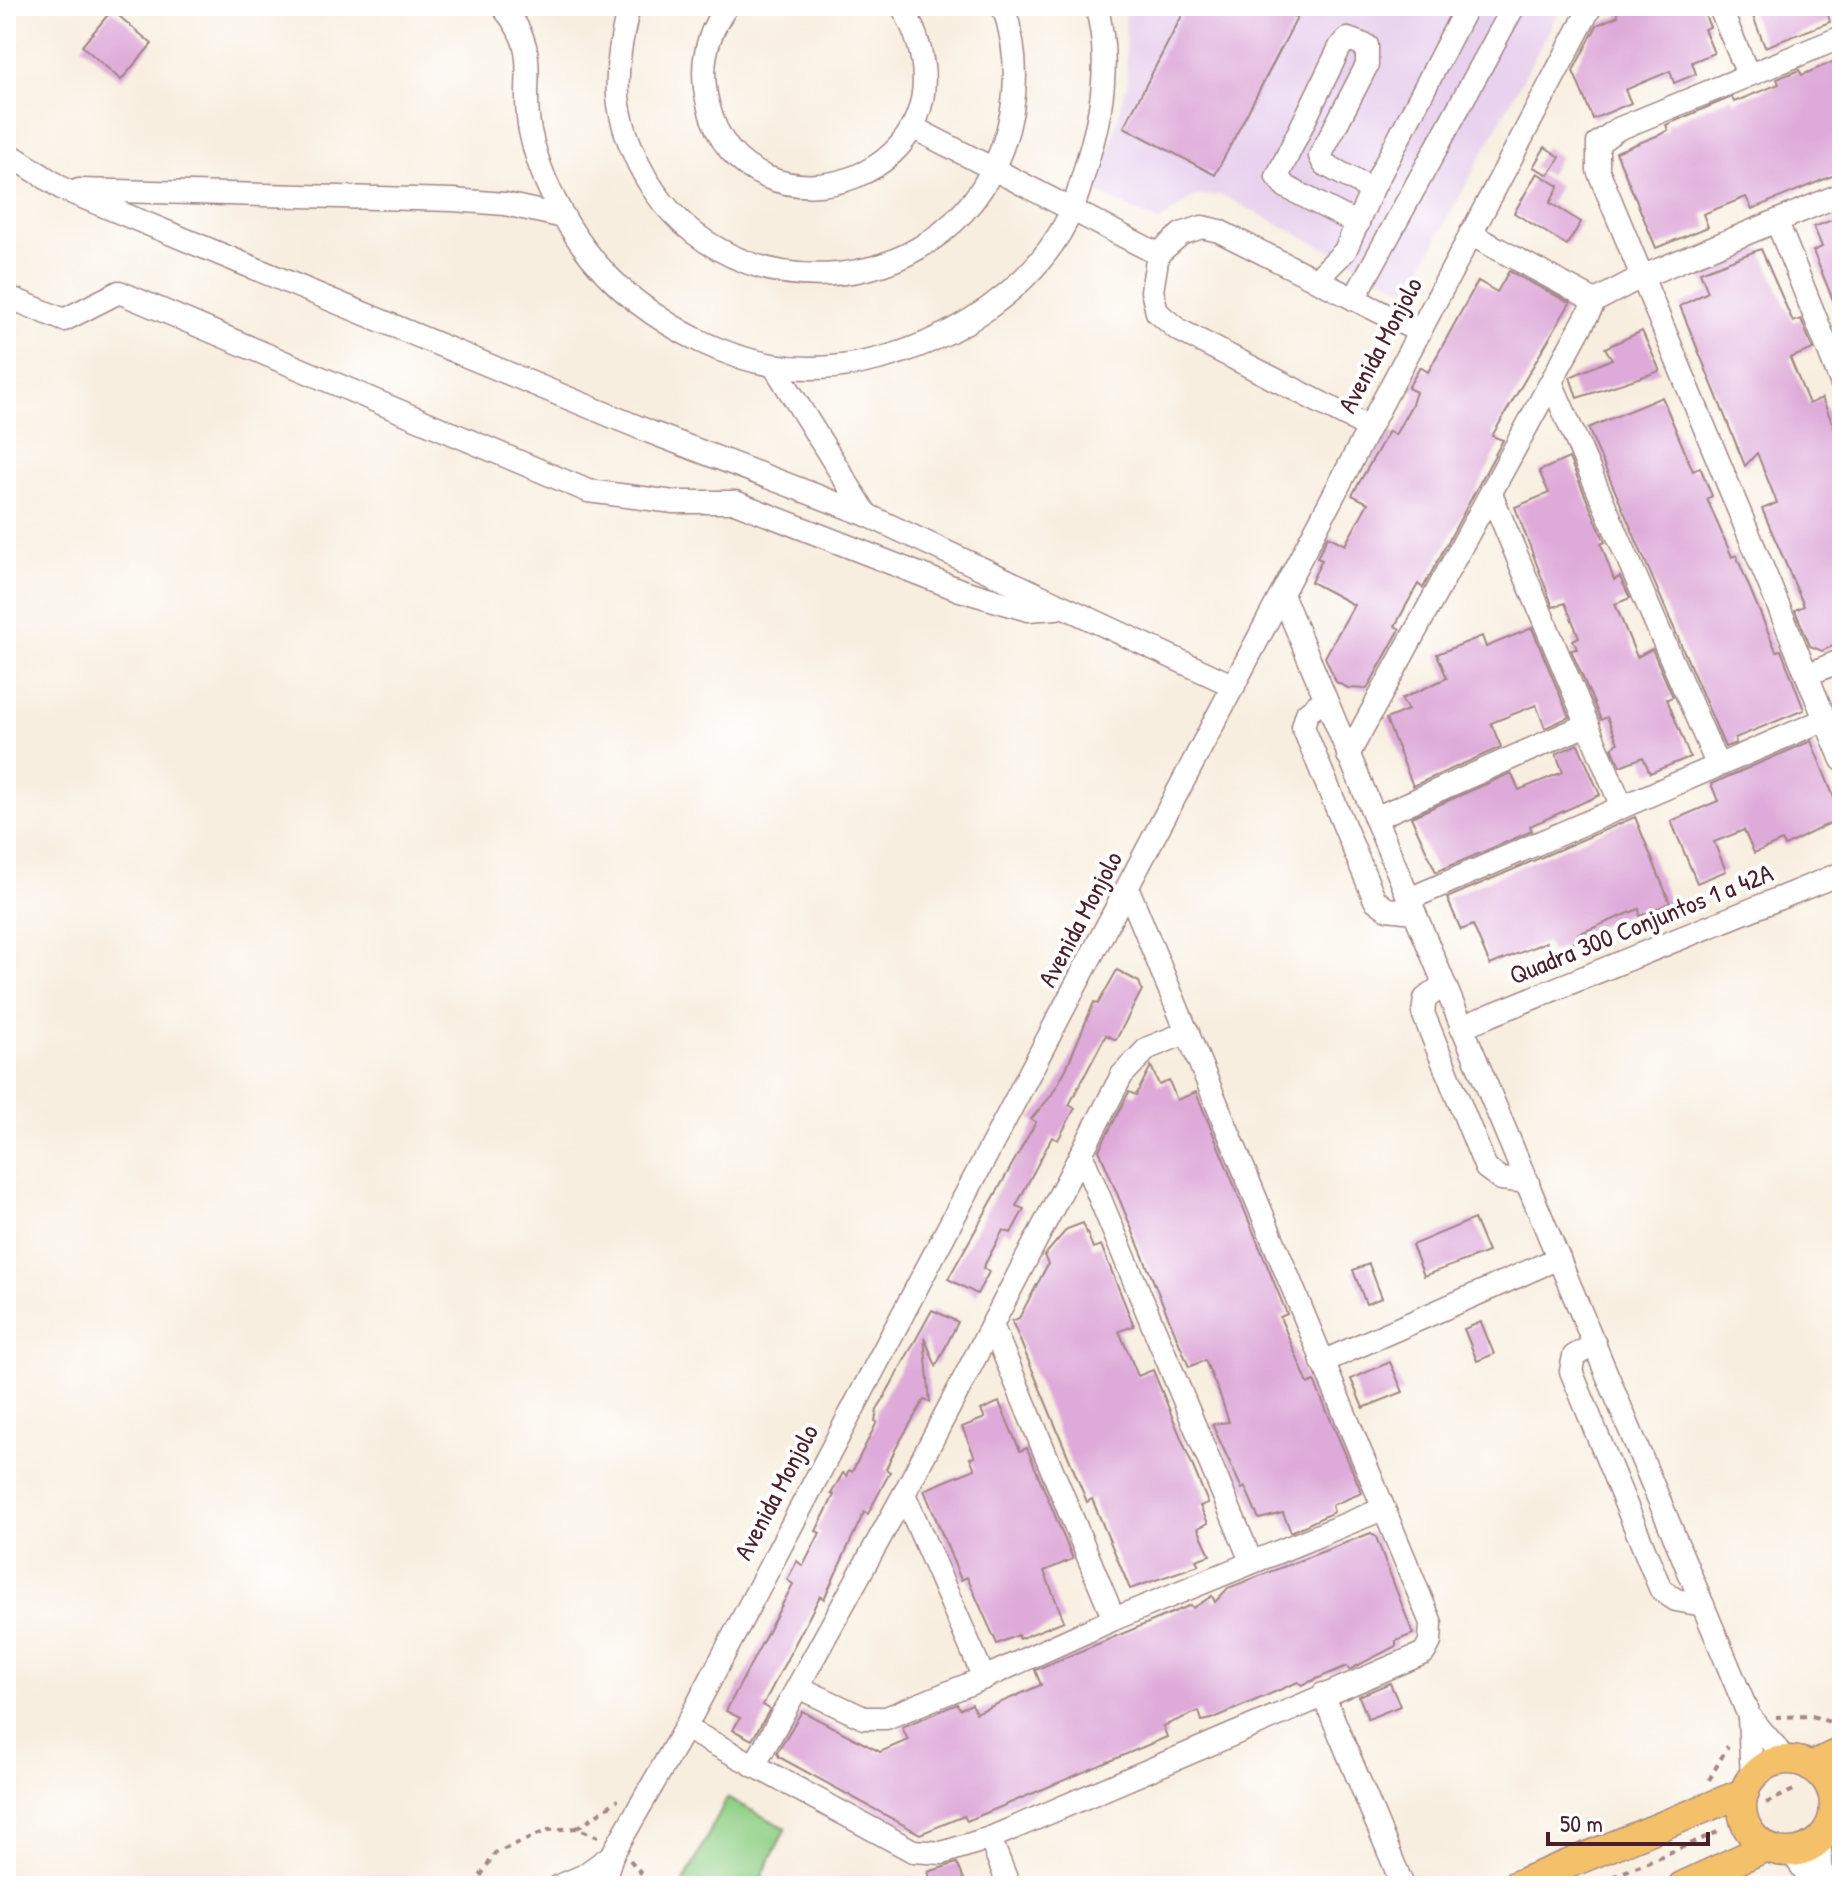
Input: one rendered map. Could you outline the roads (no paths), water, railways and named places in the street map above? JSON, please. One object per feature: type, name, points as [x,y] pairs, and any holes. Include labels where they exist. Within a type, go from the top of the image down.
[{"type":"main road","points":[[1514,1886],[1704,1807],[1748,1785],[1767,1766],[1798,1763],[1842,1752]]},
{"type":"main road","points":[[1683,1886],[1830,1827],[1834,1811],[1830,1787],[1798,1763]]},
{"type":"main road","points":[[1748,1785],[1743,1814],[1748,1827],[1779,1850]]},
{"type":"street","points":[[502,6],[524,34],[528,52],[530,129],[547,186],[564,217],[635,300],[685,334],[774,366],[831,367],[886,359],[932,341],[1009,292],[1045,254],[1073,208],[1099,123],[1103,73],[1096,6]]},
{"type":"street","points":[[629,6],[618,52],[618,98],[628,143],[649,185],[679,221],[716,249],[744,262],[804,276],[850,274],[895,261],[935,238],[958,216],[995,167],[1011,123],[1016,77],[1011,30],[1003,6]]},
{"type":"street","points":[[727,6],[715,22],[705,52],[703,84],[710,115],[720,134],[748,165],[776,180],[808,186],[839,184],[869,172],[894,153],[912,127],[923,97],[925,65],[918,34],[902,6]]},
{"type":"street","points":[[1316,280],[1345,251],[1372,190],[1467,6]]},
{"type":"street","points":[[1354,299],[1514,6]]},
{"type":"street","name":"Avenida Monjolo","points":[[602,1886],[615,1851],[685,1728],[1591,6]]},
{"type":"street","points":[[1719,6],[1748,74]]},
{"type":"street","points":[[1842,37],[1618,129],[1598,143],[1598,170],[1842,760]]},
{"type":"street","points":[[1358,224],[1286,187],[1277,177],[1340,47],[1348,39],[1367,46],[1367,65],[1320,156],[1324,164],[1372,190]]},
{"type":"street","points":[[912,127],[995,167],[1158,254]]},
{"type":"street","points":[[1404,128],[1439,146]]},
{"type":"street","points":[[6,152],[63,189],[650,432],[867,515],[1234,686]]},
{"type":"street","points":[[63,189],[453,200],[505,204],[564,217]]},
{"type":"street","points":[[1348,755],[1595,301],[1641,277],[1842,194]]},
{"type":"street","points":[[1777,222],[1836,352],[1842,384]]},
{"type":"street","points":[[1368,427],[1177,329],[1157,312],[1152,291],[1158,254],[1181,234],[1202,227],[1219,231],[1420,332]]},
{"type":"street","points":[[1470,234],[1595,301]]},
{"type":"street","points":[[6,296],[64,320],[119,292],[588,491],[674,502],[735,502],[960,590],[1028,610],[1059,607]]},
{"type":"street","points":[[774,366],[867,515]]},
{"type":"street","points":[[1551,382],[1717,764]]},
{"type":"street","points":[[1491,494],[1622,807]]},
{"type":"street","points":[[1282,594],[1749,1716],[1748,1785]]},
{"type":"street","points":[[1807,675],[1842,660]]},
{"type":"street","points":[[1324,700],[1307,713],[1303,727],[1375,900],[1387,909],[1412,905],[1717,764],[1826,719]]},
{"type":"street","points":[[1375,818],[1586,725]]},
{"type":"street","name":"Quadra 300 Conjuntos 1 a 42A","points":[[1461,1027],[1842,873]]},
{"type":"street","points":[[685,1728],[913,1851],[942,1853],[990,1838],[1424,1653],[1430,1642],[1431,1623],[1128,889]]},
{"type":"street","points":[[1444,984],[1425,999],[1423,1013],[1486,1168],[1501,1179],[1528,1182]]},
{"type":"street","points":[[754,1766],[800,1688],[1081,1153],[1136,1057],[1188,1032]]},
{"type":"street","points":[[1081,1153],[1251,1561]]},
{"type":"street","points":[[1322,1362],[1559,1258]]},
{"type":"street","points":[[992,1325],[1114,1619]]},
{"type":"street","points":[[1595,1344],[1574,1356],[1571,1371],[1661,1590],[1676,1600],[1703,1605]]},
{"type":"street","points":[[904,1494],[984,1678]]},
{"type":"street","points":[[800,1688],[864,1718],[874,1719],[984,1678],[1114,1619],[1383,1509]]},
{"type":"street","points":[[1323,1694],[1403,1886]]},
{"type":"street","points":[[1749,1716],[1798,1763]]},
{"type":"street","points":[[1823,1886],[1830,1827]]},
{"type":"street","points":[[990,1838],[1009,1886]]},
{"type":"street","points":[[1779,1850],[1816,1886]]},
{"type":"street","name":"Avenida Monjolo","points":[[559,1886],[583,1876],[615,1851]]}]
